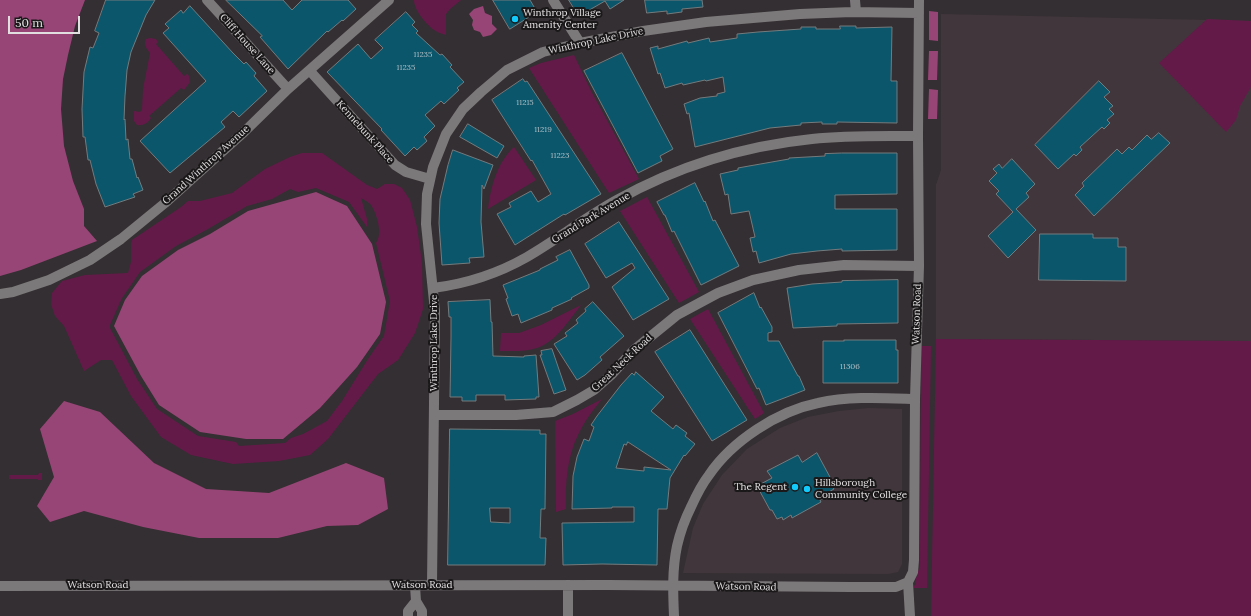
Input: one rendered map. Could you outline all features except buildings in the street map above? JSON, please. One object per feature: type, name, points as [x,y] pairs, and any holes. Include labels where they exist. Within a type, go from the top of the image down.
[{"type":"street","name":"Cliff House Lane","points":[[207,0],[288,89]]},
{"type":"street","name":"Grand Winthrop Avenue","points":[[0,294],[13,292],[49,280],[90,260],[121,239],[165,203],[244,132],[288,89],[310,71],[375,5],[389,0]]},
{"type":"street","points":[[553,0],[580,43]]},
{"type":"street","points":[[855,0],[856,12]]},
{"type":"street","name":"Watson Road","points":[[0,586],[568,585],[896,587],[908,582],[913,572],[914,560],[915,399],[919,266],[919,0]]},
{"type":"street","name":"Winthrop Lake Drive","points":[[432,585],[436,311],[426,224],[427,194],[432,167],[446,134],[463,109],[507,70],[543,52],[580,43],[643,31],[706,22],[800,14],[856,12],[919,13]]},
{"type":"street","name":"Kennebunk Place","points":[[310,71],[395,165],[406,172],[430,179]]},
{"type":"street","name":"Grand Park Avenue","points":[[433,288],[447,286],[493,273],[527,257],[617,200],[660,179],[710,160],[757,148],[812,139],[870,136],[918,136]]},
{"type":"street","name":"Great Neck Road","points":[[434,415],[516,415],[553,412],[578,400],[594,390],[611,375],[634,350],[677,315],[718,293],[753,280],[800,270],[844,265],[919,266]]},
{"type":"street","points":[[674,616],[673,575],[677,546],[684,522],[709,474],[740,442],[764,425],[790,411],[818,403],[850,398],[915,399]]},
{"type":"street","points":[[908,582],[910,616]]},
{"type":"street","points":[[568,585],[568,616]]},
{"type":"street","points":[[415,586],[416,601],[422,611],[422,616]]},
{"type":"street","points":[[408,616],[408,611],[416,601]]},
{"type":"shaded area","points":[[0,0],[85,0],[75,26],[68,55],[63,79],[61,109],[64,146],[73,181],[84,209],[84,226],[97,241],[21,270],[0,276]]},
{"type":"shaded area","points":[[414,0],[461,0],[446,14],[446,35],[435,31],[428,24],[418,12]]},
{"type":"shaded area","points":[[483,6],[485,13],[492,16],[492,24],[497,29],[491,35],[483,37],[480,32],[474,30],[472,25],[473,20],[469,14],[474,9]]},
{"type":"shaded area","points":[[929,11],[938,12],[938,41],[929,40]]},
{"type":"shaded area","points":[[941,14],[1251,21],[1251,341],[936,339],[936,185],[941,170]]},
{"type":"shaded area","points":[[1207,19],[1251,21],[1251,87],[1240,106],[1236,120],[1226,132],[1159,63]]},
{"type":"shaded area","points":[[146,39],[156,39],[158,42],[156,44],[184,76],[187,74],[189,76],[190,82],[184,90],[181,88],[149,116],[151,118],[147,123],[137,125],[134,121],[134,111],[140,112],[142,110],[143,89],[150,53],[145,43]]},
{"type":"shaded area","points":[[929,51],[938,51],[937,80],[928,80]]},
{"type":"shaded area","points":[[574,55],[591,91],[639,179],[609,193],[529,68],[541,63]]},
{"type":"shaded area","points":[[929,89],[938,90],[937,119],[928,119]]},
{"type":"shaded area","points":[[514,147],[536,180],[488,209],[496,175],[503,160]]},
{"type":"shaded area","points":[[302,153],[322,153],[367,185],[377,189],[385,184],[394,184],[402,188],[410,200],[417,227],[422,263],[423,309],[415,333],[398,360],[378,374],[328,439],[310,455],[279,461],[233,464],[191,455],[161,437],[131,396],[112,360],[101,360],[84,371],[64,326],[55,316],[51,304],[52,293],[62,281],[85,275],[128,273],[131,262],[132,240],[188,201],[200,201],[232,193],[265,169]],"holes":[[[316,188],[349,202],[367,227],[367,219],[361,198],[370,204],[375,213],[379,229],[379,235],[376,243],[390,301],[384,336],[342,401],[327,421],[303,434],[291,438],[285,443],[239,446],[236,442],[198,436],[157,409],[137,379],[110,328],[122,298],[140,272],[176,246],[247,206],[272,199],[290,189],[298,192]]]},
{"type":"shaded area","points":[[316,192],[347,206],[372,244],[386,302],[380,334],[357,367],[320,408],[283,439],[246,439],[200,432],[159,405],[141,376],[114,326],[125,300],[142,276],[178,250],[210,234],[248,211]]},
{"type":"shaded area","points":[[647,197],[699,292],[679,303],[620,211]]},
{"type":"shaded area","points":[[581,305],[562,330],[544,345],[528,350],[500,351],[501,333],[519,333],[541,325]]},
{"type":"shaded area","points":[[708,309],[764,413],[755,419],[690,319]]},
{"type":"shaded area","points":[[936,339],[1251,341],[1251,616],[931,616]]},
{"type":"shaded area","points":[[921,346],[931,346],[927,588],[914,588],[920,565]]},
{"type":"shaded area","points":[[602,399],[580,430],[574,444],[569,462],[566,490],[566,509],[556,512],[555,421],[573,414]]},
{"type":"shaded area","points":[[64,401],[100,412],[154,463],[206,489],[269,493],[346,463],[384,478],[388,509],[358,525],[327,526],[278,538],[199,538],[143,527],[84,511],[50,522],[37,506],[54,477],[40,429]]},
{"type":"shaded area","name":"Hillsborough Community College","points":[[869,408],[902,409],[902,564],[898,572],[888,574],[683,573],[693,528],[703,504],[722,475],[747,449],[780,428],[808,417],[839,411]]},
{"type":"shaded area","points":[[39,473],[42,473],[42,480],[9,479],[9,475],[38,475]]},
{"type":"place","name":"Winthrop Village Amenity Center","points":[[515,19]]},
{"type":"place","name":"The Regent","points":[[795,487]]},
{"type":"place","name":"Hillsborough Community College","points":[[807,489]]}]
